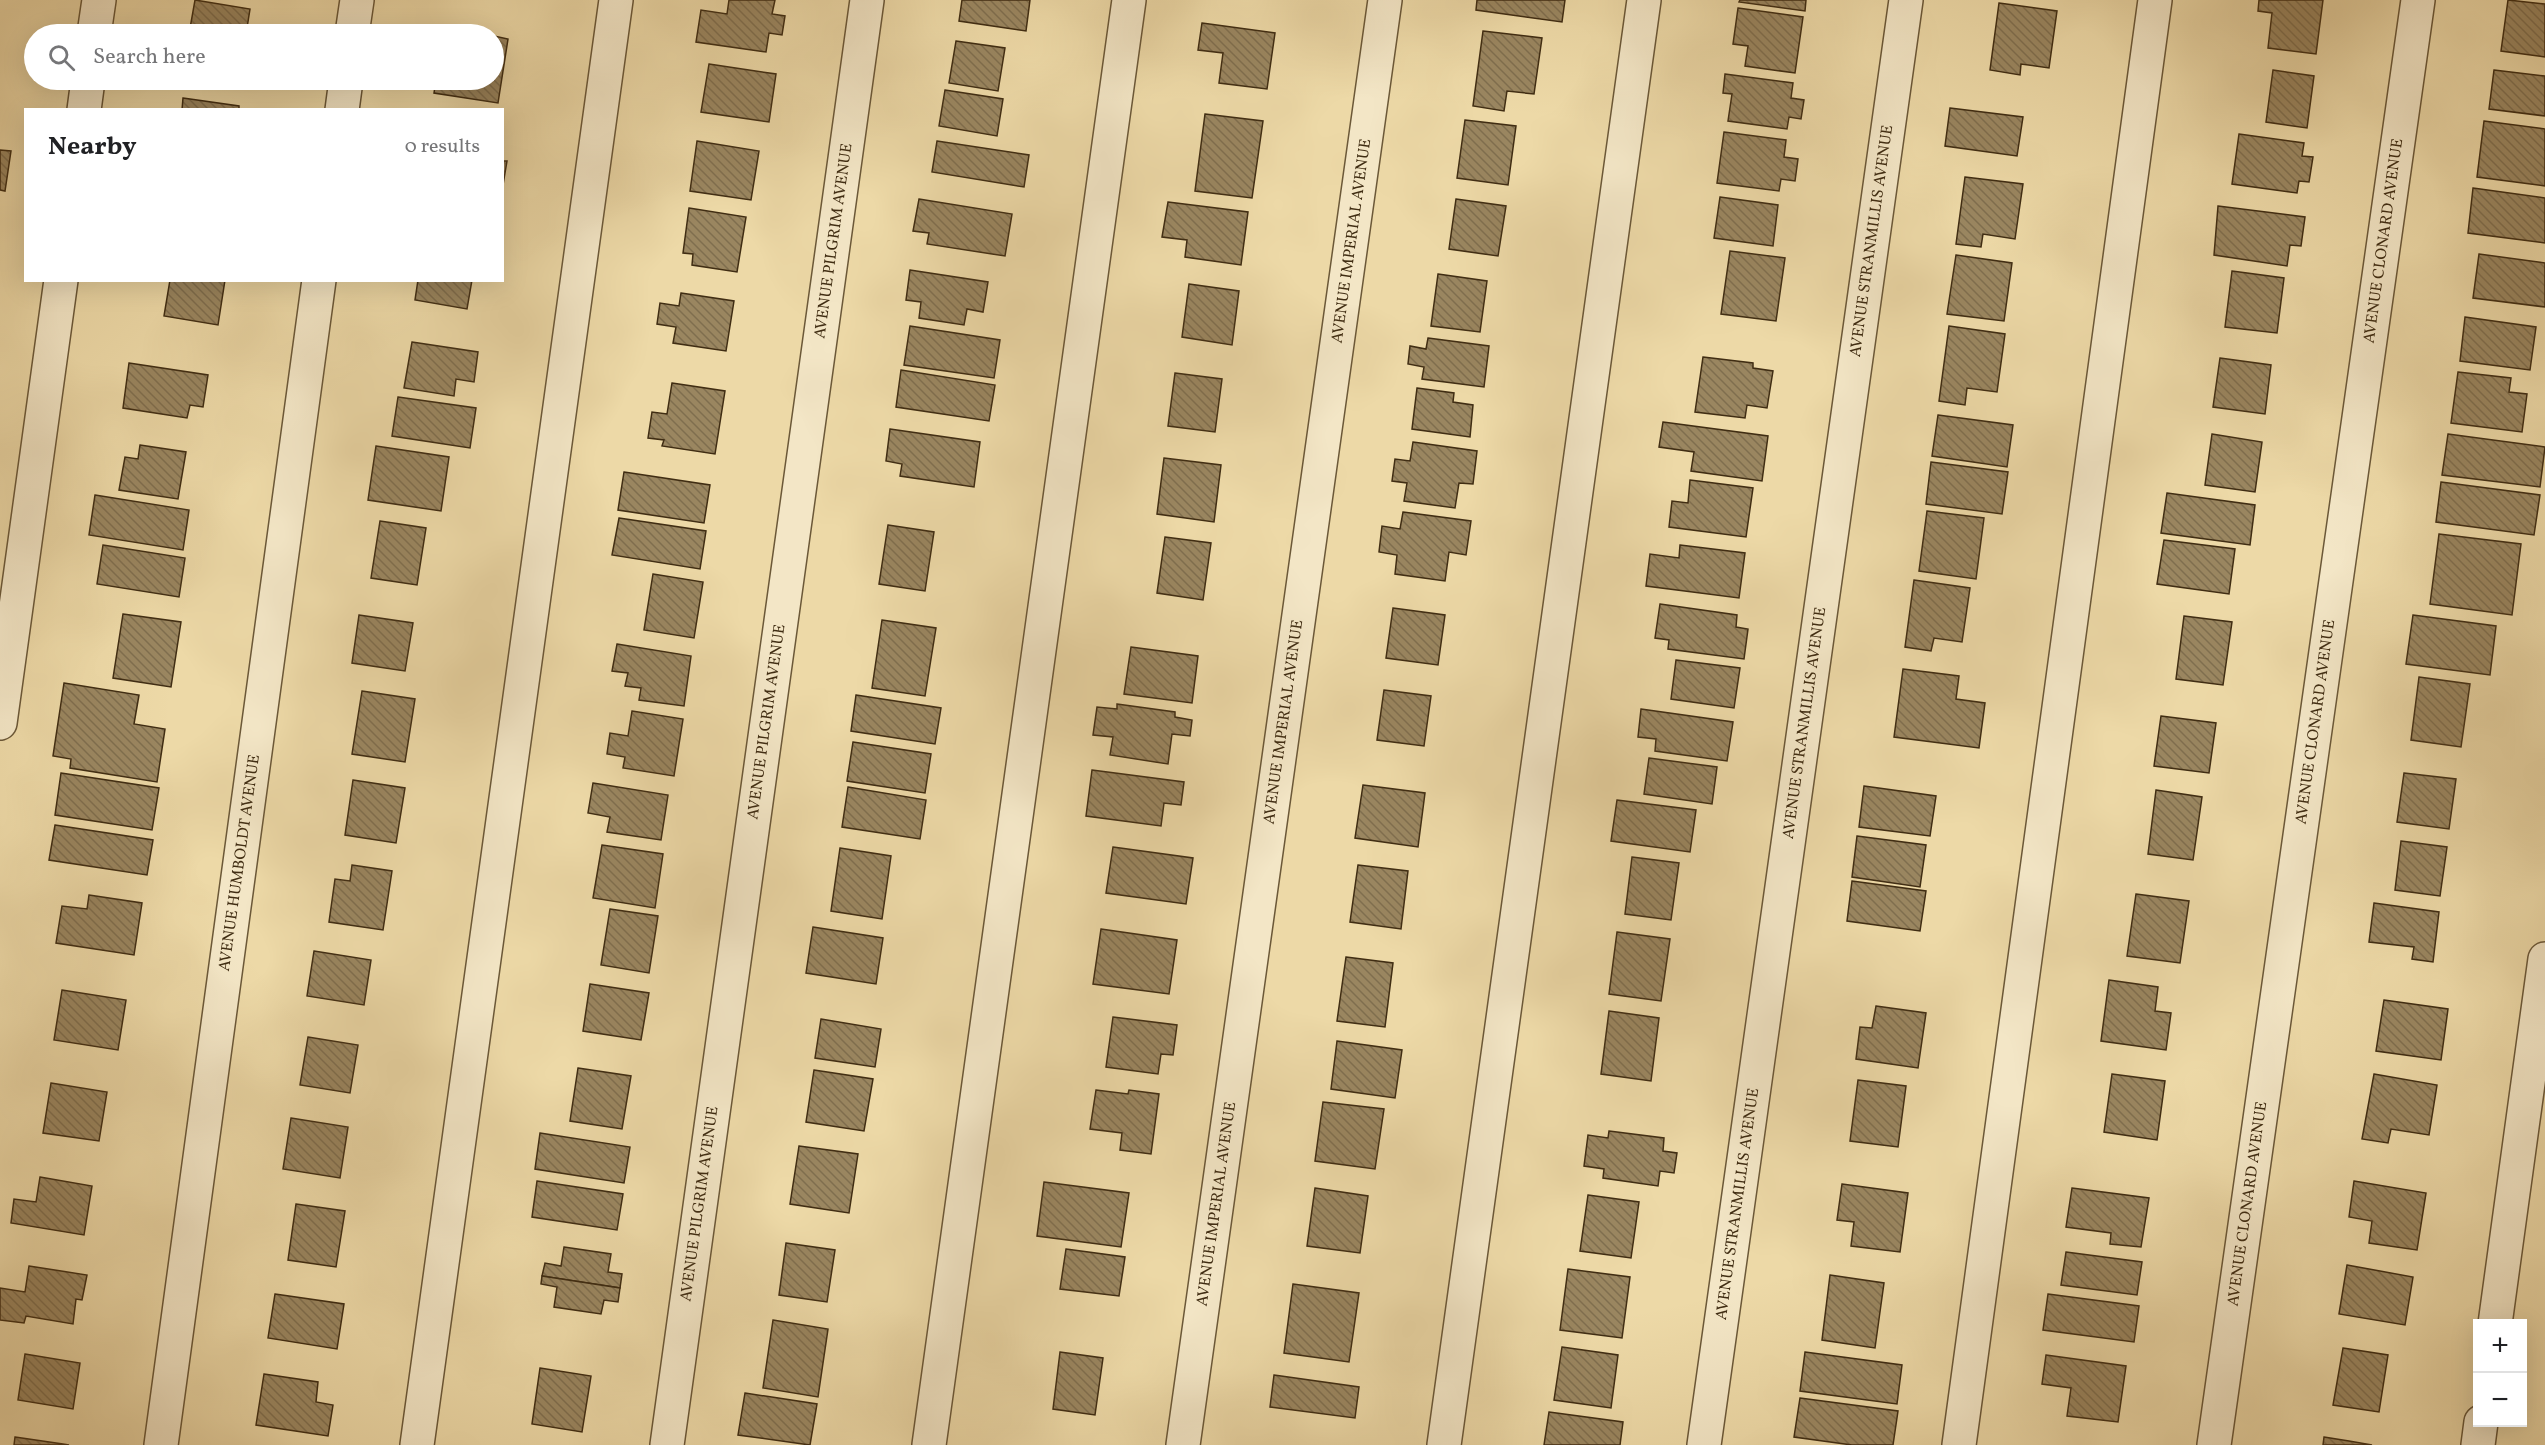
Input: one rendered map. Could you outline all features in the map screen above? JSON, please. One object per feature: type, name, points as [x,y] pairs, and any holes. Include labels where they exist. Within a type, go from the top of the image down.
[{"type":"street","points":[[95,24],[99,0]]},
{"type":"street","points":[[353,24],[357,0]]},
{"type":"street","points":[[417,1445],[616,0]]},
{"type":"street","name":"AVENUE PILGRIM AVENUE","points":[[667,1445],[867,0]]},
{"type":"street","points":[[929,1445],[1129,0]]},
{"type":"street","name":"AVENUE IMPERIAL AVENUE","points":[[1183,1445],[1386,0]]},
{"type":"street","points":[[1444,1445],[1644,0]]},
{"type":"street","name":"AVENUE STRANMILLIS AVENUE","points":[[1704,1445],[1906,0]]},
{"type":"street","points":[[1959,1445],[2155,0]]},
{"type":"street","name":"AVENUE CLONARD AVENUE","points":[[2214,1445],[2418,0]]},
{"type":"street","points":[[84,108],[87,90]]},
{"type":"street","points":[[342,108],[345,90]]},
{"type":"street","points":[[0,723],[61,282]]},
{"type":"street","name":"AVENUE HUMBOLDT AVENUE","points":[[161,1445],[319,282]]},
{"type":"street","points":[[2496,1319],[2545,959]]},
{"type":"street","points":[[2478,1445],[2480,1427]]},
{"type":"building","points":[[195,0],[250,9],[248,24],[191,24]]},
{"type":"building","points":[[729,0],[775,0],[772,14],[785,16],[782,35],[769,33],[766,52],[696,42],[701,10],[727,14]]},
{"type":"building","points":[[962,0],[1030,0],[1026,31],[959,21]]},
{"type":"building","points":[[1477,0],[1565,0],[1562,22],[1476,10]]},
{"type":"building","points":[[1740,0],[1806,0],[1805,11],[1739,2]]},
{"type":"building","points":[[2259,0],[2323,0],[2316,54],[2268,48],[2272,13],[2258,11]]},
{"type":"building","points":[[2508,0],[2545,4],[2545,57],[2501,51]]},
{"type":"building","points":[[1999,3],[2057,11],[2049,68],[2021,64],[2020,75],[1990,70]]},
{"type":"building","points":[[1738,8],[1803,17],[1795,73],[1745,66],[1748,46],[1733,44]]},
{"type":"building","points":[[1202,23],[1275,33],[1267,89],[1219,83],[1223,53],[1198,50]]},
{"type":"building","points":[[1483,31],[1542,38],[1534,94],[1507,91],[1504,111],[1473,106]]},
{"type":"building","points":[[504,38],[508,39],[504,65]]},
{"type":"building","points":[[956,41],[1005,48],[998,91],[949,83]]},
{"type":"building","points":[[709,64],[776,74],[769,122],[701,112]]},
{"type":"building","points":[[2273,70],[2314,76],[2307,128],[2266,122]]},
{"type":"building","points":[[2494,70],[2545,76],[2545,116],[2489,109]]},
{"type":"building","points":[[1725,74],[1793,83],[1791,98],[1804,100],[1801,119],[1789,117],[1787,129],[1728,121],[1732,94],[1723,93]]},
{"type":"building","points":[[434,90],[500,90],[498,103],[434,93]]},
{"type":"building","points":[[945,90],[1003,99],[997,136],[939,126]]},
{"type":"building","points":[[183,98],[239,106],[239,108],[182,108]]},
{"type":"building","points":[[1950,108],[2023,117],[2017,156],[1945,146]]},
{"type":"building","points":[[1205,114],[1263,121],[1252,198],[1195,191]]},
{"type":"building","points":[[1465,120],[1516,126],[1508,185],[1457,178]]},
{"type":"building","points":[[2484,121],[2545,129],[2545,186],[2477,177]]},
{"type":"building","points":[[1724,132],[1786,140],[1784,157],[1798,159],[1795,181],[1781,179],[1779,191],[1717,183]]},
{"type":"building","points":[[2239,134],[2304,143],[2302,156],[2313,157],[2309,182],[2299,181],[2297,193],[2232,184]]},
{"type":"building","points":[[697,141],[759,151],[751,200],[690,191]]},
{"type":"building","points":[[937,141],[1029,155],[1024,187],[932,172]]},
{"type":"building","points":[[0,150],[11,151],[5,191],[0,190]]},
{"type":"building","points":[[504,161],[507,161],[504,179]]},
{"type":"building","points":[[1965,177],[2023,184],[2015,239],[1983,234],[1981,247],[1956,244]]},
{"type":"building","points":[[2473,188],[2545,198],[2545,243],[2468,233]]},
{"type":"building","points":[[1720,197],[1778,205],[1773,246],[1714,238]]},
{"type":"building","points":[[919,199],[1012,214],[1005,256],[927,244],[929,233],[913,231]]},
{"type":"building","points":[[1456,199],[1506,206],[1498,256],[1449,249]]},
{"type":"building","points":[[1168,202],[1248,212],[1241,265],[1185,257],[1187,240],[1162,237]]},
{"type":"building","points":[[2218,206],[2305,217],[2301,246],[2290,245],[2287,266],[2214,255]]},
{"type":"building","points":[[689,208],[746,217],[737,272],[692,265],[693,254],[683,253]]},
{"type":"building","points":[[1730,251],[1785,258],[1776,321],[1721,314]]},
{"type":"building","points":[[2479,254],[2545,263],[2545,307],[2473,298]]},
{"type":"building","points":[[1956,255],[2012,263],[2004,321],[1947,314]]},
{"type":"building","points":[[910,270],[988,282],[983,312],[967,309],[964,325],[919,318],[921,302],[906,300]]},
{"type":"building","points":[[2232,271],[2284,278],[2277,333],[2225,327]]},
{"type":"building","points":[[1438,274],[1487,281],[1480,332],[1431,326]]},
{"type":"building","points":[[170,282],[225,282],[218,325],[164,316]]},
{"type":"building","points":[[418,282],[472,282],[467,309],[415,300]]},
{"type":"building","points":[[1189,284],[1239,291],[1232,345],[1182,337]]},
{"type":"building","points":[[681,293],[734,301],[726,351],[673,343],[676,327],[657,324],[660,303],[679,306]]},
{"type":"building","points":[[2465,317],[2536,327],[2530,370],[2460,361]]},
{"type":"building","points":[[910,326],[1000,340],[994,378],[904,365]]},
{"type":"building","points":[[1949,326],[2005,334],[1997,392],[1967,388],[1965,405],[1939,401]]},
{"type":"building","points":[[1428,338],[1489,346],[1484,387],[1422,379],[1424,367],[1408,364],[1410,346],[1426,349]]},
{"type":"building","points":[[412,342],[478,352],[474,382],[456,379],[454,396],[404,388]]},
{"type":"building","points":[[1703,357],[1753,363],[1753,368],[1773,371],[1767,408],[1747,405],[1745,418],[1695,412]]},
{"type":"building","points":[[2220,358],[2271,365],[2265,414],[2213,407]]},
{"type":"building","points":[[129,363],[208,375],[203,407],[190,405],[187,418],[123,408]]},
{"type":"building","points":[[901,370],[995,385],[989,421],[896,407]]},
{"type":"building","points":[[2458,372],[2511,378],[2509,392],[2527,394],[2522,432],[2451,423]]},
{"type":"building","points":[[1175,373],[1222,379],[1215,432],[1168,426]]},
{"type":"building","points":[[672,383],[725,391],[715,454],[662,446],[664,440],[648,438],[652,412],[667,414]]},
{"type":"building","points":[[1417,388],[1454,393],[1453,402],[1473,405],[1470,437],[1412,429]]},
{"type":"building","points":[[398,397],[476,408],[470,448],[392,436]]},
{"type":"building","points":[[1938,415],[2013,425],[2007,467],[1932,456]]},
{"type":"building","points":[[1663,422],[1768,436],[1762,481],[1691,471],[1694,452],[1659,447]]},
{"type":"building","points":[[890,429],[980,442],[974,487],[900,476],[902,464],[886,461]]},
{"type":"building","points":[[2212,434],[2262,442],[2255,492],[2205,485]]},
{"type":"building","points":[[2448,434],[2545,447],[2540,487],[2442,475]]},
{"type":"building","points":[[1413,442],[1477,451],[1473,484],[1459,483],[1455,508],[1404,501],[1407,483],[1392,481],[1395,459],[1410,461]]},
{"type":"building","points":[[140,445],[186,452],[178,499],[119,490],[125,457],[138,459]]},
{"type":"building","points":[[376,446],[449,457],[441,511],[368,500]]},
{"type":"building","points":[[1164,458],[1221,465],[1214,522],[1157,514]]},
{"type":"building","points":[[1931,462],[2008,472],[2002,514],[1926,504]]},
{"type":"building","points":[[624,472],[710,485],[704,523],[618,510]]},
{"type":"building","points":[[1690,480],[1753,488],[1746,537],[1669,527],[1672,501],[1688,503]]},
{"type":"building","points":[[2441,482],[2540,495],[2534,535],[2436,522]]},
{"type":"building","points":[[2167,493],[2255,505],[2250,545],[2161,533]]},
{"type":"building","points":[[95,495],[189,510],[183,550],[89,535]]},
{"type":"building","points":[[1927,511],[1984,518],[1976,579],[1919,571]]},
{"type":"building","points":[[1403,512],[1471,521],[1466,555],[1449,552],[1445,581],[1395,574],[1397,555],[1379,552],[1382,526],[1400,529]]},
{"type":"building","points":[[619,518],[706,531],[700,569],[612,555]]},
{"type":"building","points":[[380,521],[426,528],[417,585],[371,578]]},
{"type":"building","points":[[888,525],[934,532],[925,591],[879,584]]},
{"type":"building","points":[[2439,534],[2521,544],[2512,615],[2430,604]]},
{"type":"building","points":[[1165,537],[1211,543],[1203,600],[1157,593]]},
{"type":"building","points":[[2164,540],[2235,549],[2229,594],[2157,584]]},
{"type":"building","points":[[103,545],[185,558],[179,597],[97,584]]},
{"type":"building","points":[[1680,545],[1745,553],[1739,598],[1646,586],[1650,554],[1679,558]]},
{"type":"building","points":[[653,574],[703,582],[694,638],[644,630]]},
{"type":"building","points":[[1914,580],[1970,588],[1962,642],[1934,638],[1931,651],[1905,647]]},
{"type":"building","points":[[1660,604],[1737,615],[1736,627],[1748,629],[1744,659],[1668,649],[1669,640],[1655,638]]},
{"type":"building","points":[[1393,608],[1445,615],[1438,665],[1386,658]]},
{"type":"building","points":[[123,614],[181,622],[171,687],[113,678]]},
{"type":"building","points":[[359,615],[413,623],[405,671],[352,663]]},
{"type":"building","points":[[2413,615],[2496,626],[2490,675],[2406,664]]},
{"type":"building","points":[[2184,616],[2232,622],[2223,685],[2176,679]]},
{"type":"building","points":[[882,620],[936,628],[925,696],[872,688]]},
{"type":"building","points":[[617,644],[691,656],[684,706],[639,700],[641,688],[625,686],[628,673],[612,671]]},
{"type":"building","points":[[1131,647],[1198,656],[1192,703],[1124,694]]},
{"type":"building","points":[[1676,660],[1740,668],[1734,708],[1671,699]]},
{"type":"building","points":[[1903,669],[1959,676],[1956,699],[1985,703],[1979,748],[1894,737]]},
{"type":"building","points":[[2419,677],[2470,684],[2461,747],[2411,740]]},
{"type":"building","points":[[64,683],[139,695],[134,724],[165,729],[157,782],[70,768],[71,759],[53,756]]},
{"type":"building","points":[[1384,690],[1431,696],[1424,746],[1377,740]]},
{"type":"building","points":[[362,691],[415,699],[405,762],[352,754]]},
{"type":"building","points":[[856,695],[941,708],[935,744],[851,731]]},
{"type":"building","points":[[1117,704],[1175,712],[1175,717],[1192,720],[1190,736],[1172,734],[1168,764],[1110,755],[1113,737],[1093,735],[1097,707],[1117,709]]},
{"type":"building","points":[[1641,709],[1733,722],[1727,761],[1655,751],[1656,739],[1638,737]]},
{"type":"building","points":[[632,711],[683,719],[674,776],[623,768],[625,757],[607,754],[610,733],[628,736]]},
{"type":"building","points":[[2161,716],[2216,723],[2209,773],[2154,766]]},
{"type":"building","points":[[853,742],[931,754],[925,793],[847,781]]},
{"type":"building","points":[[1649,758],[1717,767],[1712,804],[1644,794]]},
{"type":"building","points":[[1092,770],[1184,782],[1181,805],[1164,803],[1161,826],[1086,816]]},
{"type":"building","points":[[61,773],[159,788],[152,830],[55,815]]},
{"type":"building","points":[[2404,773],[2456,779],[2449,829],[2397,822]]},
{"type":"building","points":[[353,780],[405,788],[396,843],[345,835]]},
{"type":"building","points":[[593,783],[668,795],[661,840],[607,832],[610,817],[588,813]]},
{"type":"building","points":[[1363,785],[1425,793],[1418,847],[1355,838]]},
{"type":"building","points":[[1864,786],[1936,796],[1930,836],[1859,827]]},
{"type":"building","points":[[848,787],[926,800],[920,839],[842,827]]},
{"type":"building","points":[[2156,790],[2202,797],[2193,860],[2148,854]]},
{"type":"building","points":[[1617,800],[1696,810],[1690,852],[1611,841]]},
{"type":"building","points":[[55,825],[153,840],[147,875],[49,860]]},
{"type":"building","points":[[1857,836],[1926,845],[1920,887],[1852,877]]},
{"type":"building","points":[[2401,841],[2447,847],[2440,896],[2395,890]]},
{"type":"building","points":[[602,845],[663,854],[655,908],[593,898]]},
{"type":"building","points":[[1113,847],[1193,858],[1186,904],[1106,893]]},
{"type":"building","points":[[840,848],[891,856],[882,919],[831,911]]},
{"type":"building","points":[[1632,857],[1679,863],[1671,920],[1625,914]]},
{"type":"building","points":[[352,865],[392,871],[383,930],[329,922],[335,879],[350,881]]},
{"type":"building","points":[[1358,865],[1408,871],[1401,929],[1350,922]]},
{"type":"building","points":[[1852,881],[1926,891],[1920,931],[1847,921]]},
{"type":"building","points":[[2136,894],[2189,901],[2180,963],[2127,956]]},
{"type":"building","points":[[89,895],[142,903],[134,955],[56,943],[62,906],[87,909]]},
{"type":"building","points":[[2374,903],[2439,912],[2433,962],[2412,959],[2414,947],[2369,942]]},
{"type":"building","points":[[610,909],[658,916],[649,973],[601,965]]},
{"type":"building","points":[[813,927],[883,938],[876,984],[806,973]]},
{"type":"building","points":[[1101,929],[1177,940],[1169,994],[1093,984]]},
{"type":"building","points":[[1617,932],[1670,939],[1661,1001],[1609,994]]},
{"type":"building","points":[[314,951],[371,960],[364,1005],[307,996]]},
{"type":"building","points":[[1346,957],[1393,963],[1385,1027],[1337,1021]]},
{"type":"building","points":[[2109,980],[2158,987],[2155,1011],[2171,1013],[2166,1050],[2101,1041]]},
{"type":"building","points":[[590,984],[649,993],[641,1040],[583,1031]]},
{"type":"building","points":[[62,990],[126,1000],[118,1050],[54,1040]]},
{"type":"building","points":[[2384,1000],[2448,1009],[2441,1060],[2376,1051]]},
{"type":"building","points":[[1876,1006],[1926,1013],[1918,1068],[1856,1059],[1860,1027],[1872,1028]]},
{"type":"building","points":[[1609,1011],[1659,1018],[1651,1081],[1601,1074]]},
{"type":"building","points":[[1113,1017],[1177,1025],[1173,1055],[1161,1054],[1158,1074],[1106,1067]]},
{"type":"building","points":[[821,1019],[881,1029],[875,1067],[815,1058]]},
{"type":"building","points":[[308,1037],[358,1045],[350,1093],[300,1085]]},
{"type":"building","points":[[1337,1041],[1402,1050],[1395,1098],[1331,1089]]},
{"type":"building","points":[[578,1068],[631,1076],[622,1129],[570,1121]]},
{"type":"building","points":[[814,1070],[873,1079],[864,1131],[806,1122]]},
{"type":"building","points":[[2112,1074],[2165,1081],[2157,1140],[2104,1132]]},
{"type":"building","points":[[2374,1074],[2437,1085],[2429,1135],[2391,1129],[2388,1143],[2362,1139]]},
{"type":"building","points":[[1858,1080],[1906,1086],[1898,1147],[1850,1141]]},
{"type":"building","points":[[51,1083],[107,1092],[99,1141],[43,1133]]},
{"type":"building","points":[[1096,1090],[1128,1094],[1129,1090],[1159,1094],[1151,1154],[1120,1150],[1122,1133],[1090,1129]]},
{"type":"building","points":[[1323,1102],[1384,1109],[1375,1169],[1315,1161]]},
{"type":"building","points":[[291,1118],[348,1127],[340,1178],[283,1169]]},
{"type":"building","points":[[1609,1131],[1664,1138],[1663,1151],[1677,1153],[1674,1173],[1660,1171],[1658,1186],[1603,1178],[1604,1169],[1584,1166],[1588,1135],[1608,1138]]},
{"type":"building","points":[[540,1133],[630,1147],[624,1183],[535,1169]]},
{"type":"building","points":[[799,1146],[858,1154],[849,1213],[790,1204]]},
{"type":"building","points":[[40,1177],[92,1186],[84,1235],[11,1223],[14,1199],[36,1202]]},
{"type":"building","points":[[537,1181],[623,1194],[617,1230],[532,1217]]},
{"type":"building","points":[[2354,1181],[2426,1193],[2417,1250],[2369,1243],[2372,1221],[2349,1217]]},
{"type":"building","points":[[1044,1182],[1129,1193],[1121,1247],[1037,1236]]},
{"type":"building","points":[[1842,1184],[1908,1193],[1900,1252],[1851,1246],[1854,1222],[1837,1220]]},
{"type":"building","points":[[1315,1188],[1368,1196],[1360,1253],[1307,1246]]},
{"type":"building","points":[[2072,1188],[2149,1198],[2141,1247],[2110,1244],[2111,1233],[2066,1227]]},
{"type":"building","points":[[1588,1195],[1639,1202],[1631,1258],[1580,1251]]},
{"type":"building","points":[[296,1204],[345,1211],[336,1267],[288,1260]]},
{"type":"building","points":[[786,1243],[835,1250],[827,1302],[779,1295]]},
{"type":"building","points":[[564,1247],[611,1254],[608,1272],[622,1274],[620,1288],[542,1276],[545,1263],[561,1266]]},
{"type":"building","points":[[1066,1249],[1125,1257],[1119,1296],[1060,1289]]},
{"type":"building","points":[[2066,1252],[2142,1262],[2137,1295],[2061,1285]]},
{"type":"building","points":[[2347,1265],[2413,1277],[2405,1325],[2339,1314]]},
{"type":"building","points":[[29,1266],[87,1275],[82,1300],[76,1299],[73,1324],[26,1316],[24,1323],[0,1320],[0,1288],[25,1292]]},
{"type":"building","points":[[1568,1269],[1630,1277],[1622,1338],[1560,1330]]},
{"type":"building","points":[[1830,1275],[1884,1283],[1875,1348],[1822,1340]]},
{"type":"building","points":[[542,1276],[620,1288],[618,1302],[604,1300],[601,1314],[554,1307],[557,1287],[541,1284]]},
{"type":"building","points":[[1293,1284],[1359,1293],[1349,1362],[1284,1353]]},
{"type":"building","points":[[275,1294],[344,1304],[337,1349],[268,1338]]},
{"type":"building","points":[[2048,1294],[2139,1306],[2134,1342],[2043,1330]]},
{"type":"building","points":[[773,1320],[828,1329],[818,1397],[763,1388]]},
{"type":"building","points":[[1562,1347],[1618,1355],[1611,1408],[1554,1400]]},
{"type":"building","points":[[2343,1348],[2388,1355],[2379,1412],[2333,1405]]},
{"type":"building","points":[[1060,1352],[1103,1358],[1095,1415],[1053,1409]]},
{"type":"building","points":[[1805,1352],[1902,1365],[1897,1404],[1800,1391]]},
{"type":"building","points":[[25,1354],[80,1363],[73,1409],[18,1400]]},
{"type":"building","points":[[2046,1355],[2126,1366],[2118,1422],[2067,1416],[2071,1388],[2042,1384]]},
{"type":"building","points":[[540,1368],[591,1376],[582,1432],[532,1424]]},
{"type":"building","points":[[264,1374],[318,1382],[316,1402],[333,1405],[328,1436],[256,1425]]},
{"type":"building","points":[[1274,1375],[1359,1387],[1355,1418],[1270,1407]]},
{"type":"building","points":[[745,1393],[817,1404],[810,1445],[738,1435]]},
{"type":"building","points":[[1800,1398],[1898,1411],[1893,1445],[1852,1445],[1794,1437]]},
{"type":"building","points":[[1549,1412],[1623,1422],[1620,1445],[1544,1445]]},
{"type":"building","points":[[15,1437],[63,1444],[69,1445],[14,1445]]},
{"type":"building","points":[[2324,1437],[2349,1441],[2372,1445],[2323,1445]]}]
